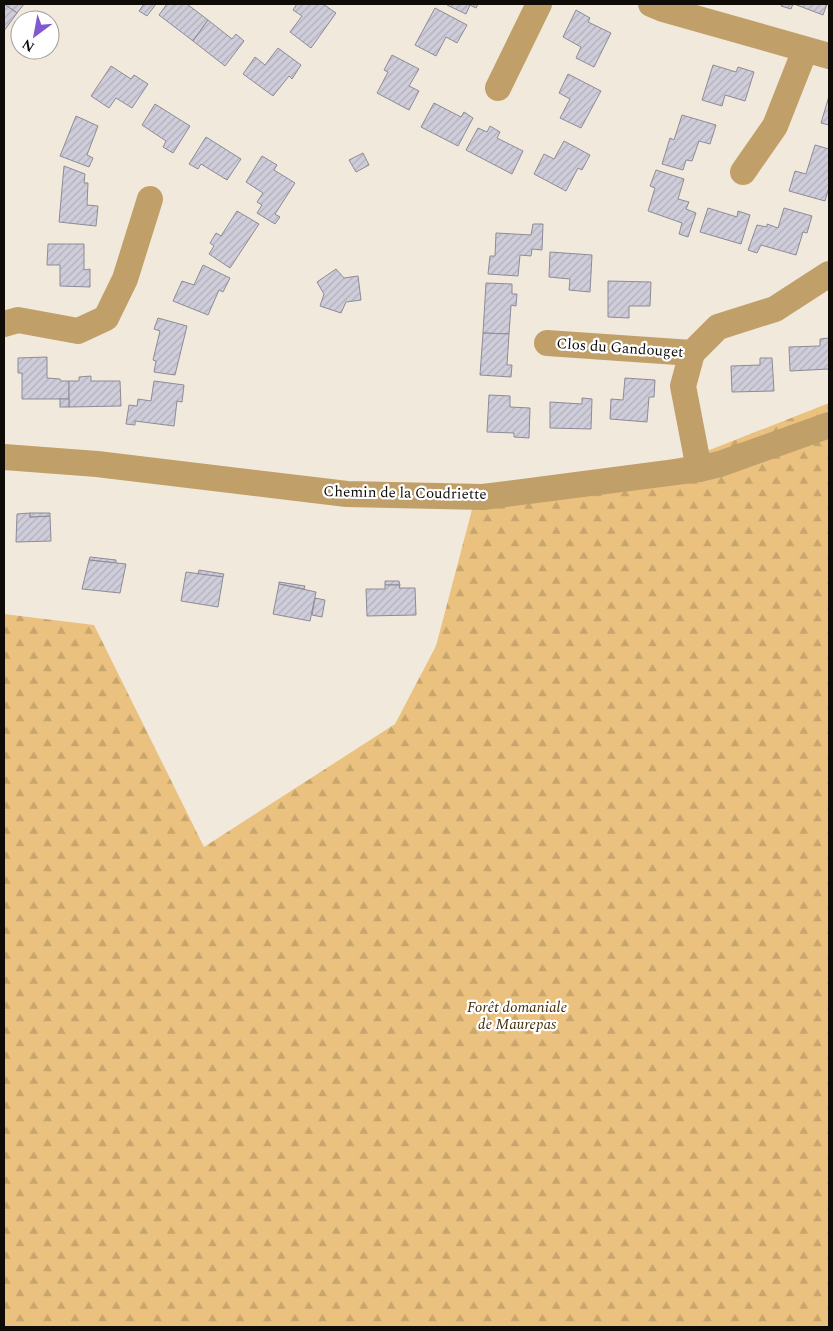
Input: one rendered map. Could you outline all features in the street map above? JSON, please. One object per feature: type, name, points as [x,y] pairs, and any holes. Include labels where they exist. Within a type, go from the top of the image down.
[{"type":"street","points":[[498,88],[540,4]]},
{"type":"street","points":[[651,4],[817,53],[775,126],[743,172]]},
{"type":"street","points":[[4,324],[18,320],[78,331],[106,318],[125,279],[150,199]]},
{"type":"street","points":[[699,469],[684,386],[692,353],[718,327],[775,309],[829,274]]},
{"type":"street","name":"Clos du Gandouget","points":[[547,343],[692,353]]},
{"type":"street","name":"Chemin de la Coudriette","points":[[4,457],[97,464],[347,494],[483,496],[699,469],[720,464],[829,425]]},
{"type":"green space","name":"Forêt domaniale de Maurepas","points":[[829,403],[829,1327],[4,1327],[4,614],[94,625],[204,847],[395,724],[436,646],[474,502],[702,453]]},
{"type":"building","points":[[4,4],[24,4],[19,10],[13,10]]},
{"type":"building","points":[[4,4],[13,10],[10,10],[10,23],[4,31]]},
{"type":"building","points":[[144,4],[156,4],[147,16],[139,11]]},
{"type":"building","points":[[167,4],[187,4],[208,20],[193,41],[159,15]]},
{"type":"building","points":[[297,4],[323,4],[336,13],[311,48],[290,32],[302,16],[293,10]]},
{"type":"building","points":[[448,4],[478,4],[476,8],[470,5],[466,14]]},
{"type":"building","points":[[782,4],[793,4],[791,9],[781,6]]},
{"type":"building","points":[[794,4],[827,4],[823,15]]},
{"type":"building","points":[[435,8],[467,25],[457,43],[446,37],[436,56],[415,45]]},
{"type":"building","points":[[576,10],[590,18],[588,22],[611,33],[594,67],[576,58],[581,47],[563,37]]},
{"type":"building","points":[[208,20],[232,39],[236,34],[244,41],[225,66],[193,41]]},
{"type":"building","points":[[278,48],[301,65],[292,79],[289,76],[273,96],[243,74],[255,57],[265,65]]},
{"type":"building","points":[[392,55],[419,69],[409,86],[419,91],[409,110],[377,93],[388,72],[384,70]]},
{"type":"building","points":[[713,65],[736,72],[738,67],[754,72],[745,101],[725,95],[722,106],[702,100]]},
{"type":"building","points":[[111,66],[131,79],[134,75],[148,84],[132,108],[116,98],[109,108],[91,96]]},
{"type":"building","points":[[568,74],[601,91],[581,128],[560,118],[570,99],[559,93]]},
{"type":"building","points":[[829,96],[829,125],[821,123]]},
{"type":"building","points":[[434,103],[461,117],[464,112],[473,118],[458,146],[421,127]]},
{"type":"building","points":[[155,104],[190,126],[173,153],[163,147],[166,141],[142,125]]},
{"type":"building","points":[[682,115],[716,125],[710,144],[699,141],[692,161],[686,160],[683,170],[662,164],[670,138],[674,140]]},
{"type":"building","points":[[76,116],[98,126],[87,155],[93,158],[89,167],[60,156]]},
{"type":"building","points":[[490,126],[500,132],[497,138],[523,151],[512,174],[466,150],[478,128],[487,132]]},
{"type":"building","points":[[206,137],[241,159],[227,180],[201,164],[198,169],[189,164]]},
{"type":"building","points":[[564,141],[590,155],[582,170],[578,168],[566,191],[534,174],[544,154],[554,159]]},
{"type":"building","points":[[815,145],[829,149],[829,187],[825,201],[789,191],[795,171],[806,174]]},
{"type":"building","points":[[363,153],[369,165],[356,172],[349,160]]},
{"type":"building","points":[[262,156],[277,165],[274,170],[295,183],[275,214],[280,217],[275,224],[257,213],[262,205],[257,202],[263,193],[246,182]]},
{"type":"building","points":[[64,166],[85,174],[84,183],[88,183],[87,205],[98,206],[96,226],[59,222]]},
{"type":"building","points":[[656,170],[684,179],[678,199],[689,202],[686,209],[696,213],[688,237],[679,234],[682,223],[648,211],[655,188],[650,186]]},
{"type":"building","points":[[708,208],[737,217],[738,211],[750,215],[741,244],[700,232]]},
{"type":"building","points":[[784,208],[812,216],[807,233],[803,232],[796,255],[761,245],[757,253],[748,250],[757,225],[767,227],[767,224],[778,228]]},
{"type":"building","points":[[237,211],[259,224],[230,268],[209,254],[214,246],[210,243],[216,233],[221,236]]},
{"type":"building","points":[[533,224],[543,224],[542,250],[532,249],[531,256],[520,255],[518,276],[488,274],[490,256],[495,256],[496,233],[531,235]]},
{"type":"building","points":[[48,244],[84,244],[84,270],[90,269],[90,287],[60,286],[60,265],[47,265]]},
{"type":"building","points":[[550,252],[592,255],[590,292],[569,290],[570,279],[549,277]]},
{"type":"building","points":[[203,265],[230,278],[223,292],[219,290],[208,315],[173,301],[182,281],[194,285]]},
{"type":"building","points":[[336,269],[344,278],[358,276],[361,300],[346,302],[341,313],[320,306],[324,294],[317,282]]},
{"type":"building","points":[[608,281],[651,282],[650,306],[629,306],[629,318],[608,317]]},
{"type":"building","points":[[486,283],[512,284],[512,294],[517,294],[516,306],[511,305],[509,334],[483,333]]},
{"type":"building","points":[[158,318],[187,326],[175,375],[154,372],[156,361],[153,360],[160,331],[154,329]]},
{"type":"building","points":[[483,333],[509,334],[507,365],[512,365],[511,377],[480,375]]},
{"type":"building","points":[[829,338],[829,369],[790,371],[789,347],[820,346],[820,339]]},
{"type":"building","points":[[47,357],[47,378],[69,381],[69,399],[22,399],[22,373],[18,373],[18,358]]},
{"type":"building","points":[[760,358],[772,358],[774,391],[732,392],[731,366],[760,365]]},
{"type":"building","points":[[91,376],[91,381],[120,381],[121,406],[69,407],[69,381],[79,381],[79,377]]},
{"type":"building","points":[[625,378],[655,380],[654,397],[649,397],[647,422],[610,419],[611,399],[623,400]]},
{"type":"building","points":[[154,381],[184,385],[182,402],[177,401],[174,426],[135,421],[135,425],[126,424],[129,405],[137,406],[138,399],[151,401]]},
{"type":"building","points":[[489,395],[510,396],[510,407],[530,408],[529,438],[514,437],[514,433],[487,432]]},
{"type":"building","points":[[582,398],[592,399],[591,429],[550,428],[550,402],[582,404]]},
{"type":"building","points":[[60,399],[69,399],[69,407],[60,407]]},
{"type":"building","points":[[30,513],[30,517],[50,516],[51,541],[16,542],[17,514]]},
{"type":"building","points":[[30,513],[50,513],[50,516],[30,517]]},
{"type":"building","points":[[90,557],[116,560],[116,563],[89,560]]},
{"type":"building","points":[[89,560],[126,564],[120,593],[82,589]]},
{"type":"building","points":[[199,570],[224,574],[223,577],[198,574]]},
{"type":"building","points":[[186,572],[223,577],[218,607],[181,601]]},
{"type":"building","points":[[385,581],[399,581],[400,585],[385,585]]},
{"type":"building","points":[[279,582],[305,586],[304,589],[279,584]]},
{"type":"building","points":[[279,584],[316,592],[310,621],[273,614]]},
{"type":"building","points":[[385,585],[400,585],[399,588],[415,588],[416,615],[367,616],[366,589],[385,589]]},
{"type":"building","points":[[315,598],[325,600],[322,617],[312,615]]}]
